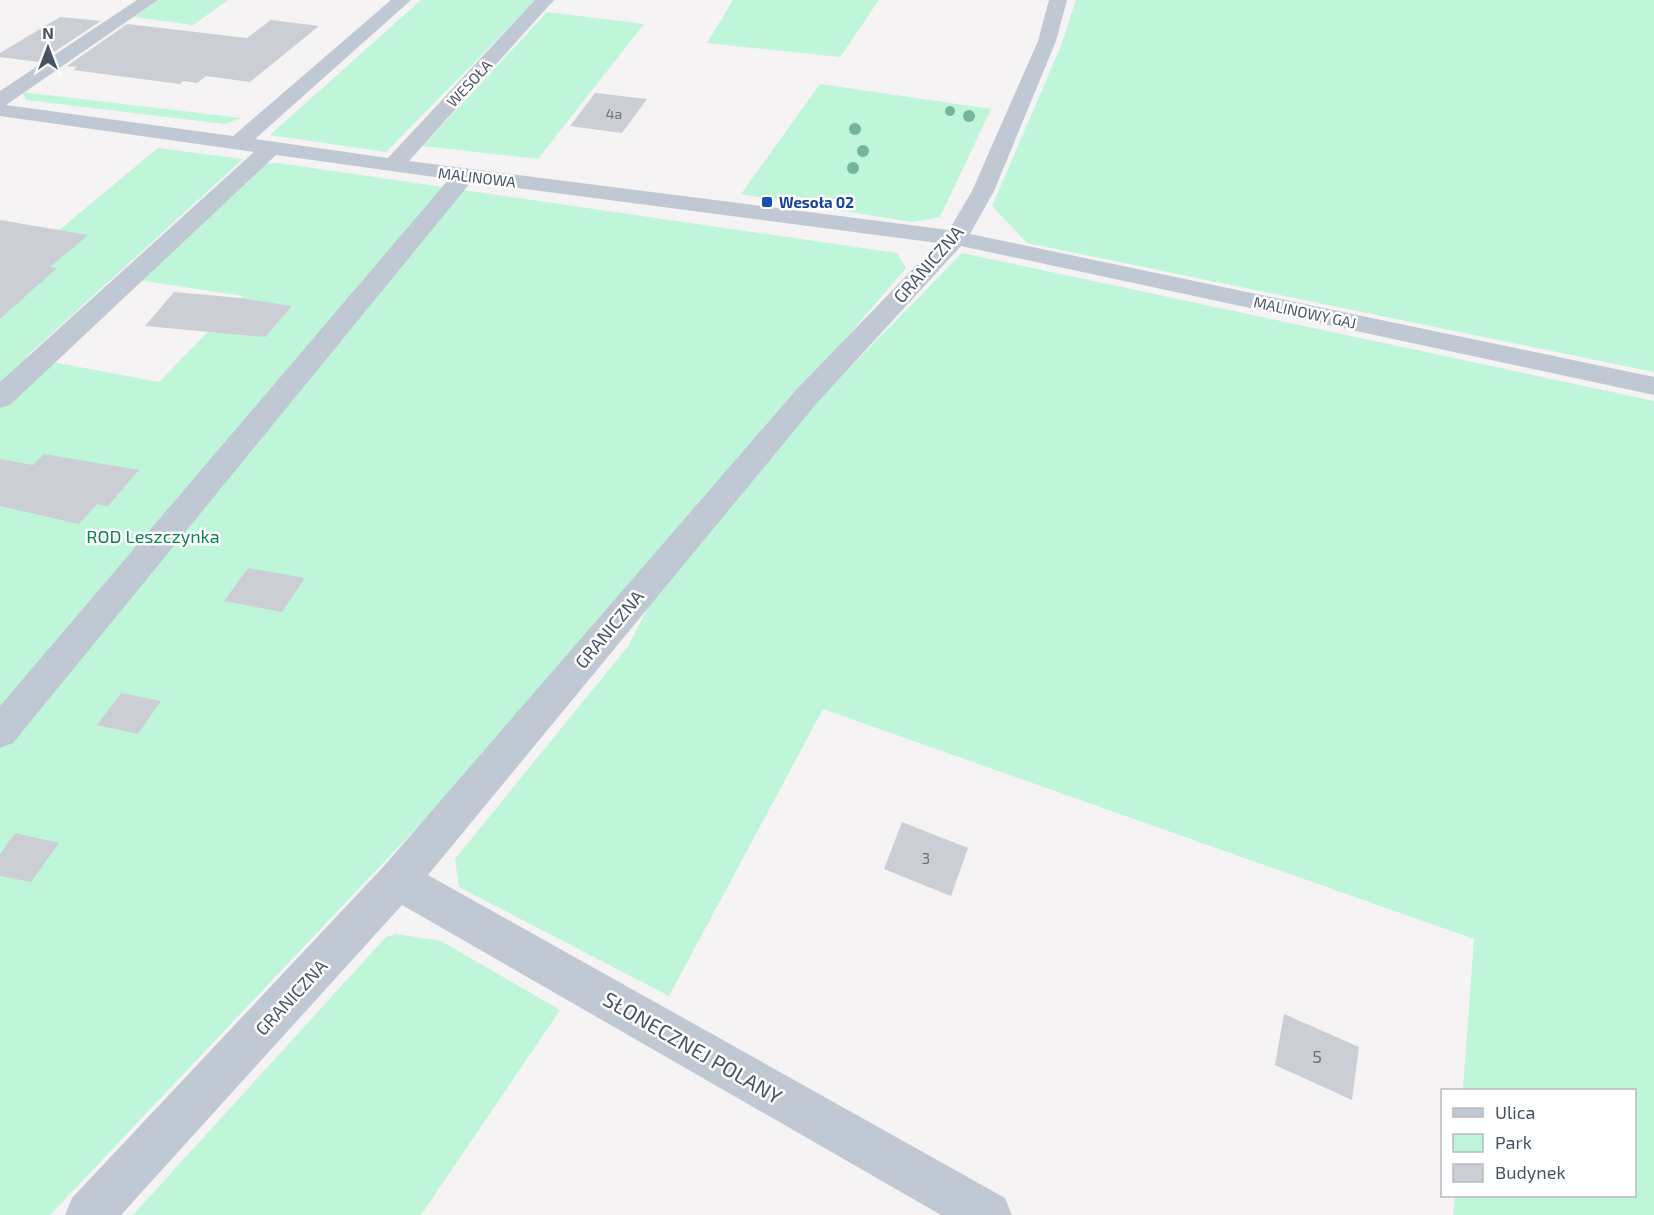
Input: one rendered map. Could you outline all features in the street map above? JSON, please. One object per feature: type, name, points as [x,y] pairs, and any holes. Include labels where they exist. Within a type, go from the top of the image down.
[{"type":"street","points":[[0,100],[149,0]]},
{"type":"street","points":[[238,143],[402,0]]},
{"type":"street","name":"WESOŁA","points":[[393,165],[545,0]]},
{"type":"street","name":"GRANICZNA","points":[[89,1215],[399,880],[807,396],[956,238],[987,180],[1047,41],[1058,0]]},
{"type":"street","name":"MALINOWA","points":[[0,110],[465,175],[956,238]]},
{"type":"street","points":[[0,398],[271,148]]},
{"type":"street","points":[[0,732],[465,175]]},
{"type":"street","name":"MALINOWY GAJ","points":[[956,238],[1654,386]]},
{"type":"street","name":"SŁONECZNEJ POLANY","points":[[399,880],[988,1215]]},
{"type":"green space","points":[[159,0],[228,0],[193,25],[134,17]]},
{"type":"green space","points":[[421,0],[536,0],[386,152],[270,135]]},
{"type":"green space","points":[[733,0],[879,0],[840,57],[707,43]]},
{"type":"green space","points":[[1076,0],[1654,0],[1654,372],[1027,243],[992,206],[1061,46]]},
{"type":"green space","points":[[547,12],[644,24],[538,159],[423,146]]},
{"type":"green space","points":[[820,84],[991,109],[940,217],[911,222],[741,194]]},
{"type":"green space","points":[[22,92],[241,118],[225,124],[26,100]]},
{"type":"green space","name":"ROD Leszczynka","points":[[158,148],[243,159],[26,357],[159,382],[243,296],[138,280],[264,164],[278,163],[897,253],[906,268],[526,712],[50,1215],[0,1215],[0,279]]},
{"type":"green space","points":[[962,253],[1654,401],[1654,1215],[1453,1215],[1455,1197],[1636,1197],[1636,1089],[1463,1089],[1474,939],[823,709],[669,996],[459,887],[455,859],[629,645],[660,583],[788,431]]},
{"type":"green space","points":[[396,934],[441,941],[560,1010],[421,1215],[133,1215],[386,937]]},
{"type":"building","points":[[60,17],[101,21],[39,62],[0,57],[0,53]]},
{"type":"building","points":[[271,20],[319,26],[250,82],[206,76],[197,83],[184,81],[180,84],[73,70],[77,67],[67,66],[127,24],[247,38]]},
{"type":"building","points":[[595,93],[647,99],[622,133],[570,126]]},
{"type":"building","points":[[0,220],[88,235],[50,267],[57,268],[0,319]]},
{"type":"building","points":[[174,292],[240,298],[292,306],[265,337],[145,326]]},
{"type":"building","points":[[44,454],[139,470],[108,506],[97,504],[79,524],[0,506],[0,459],[33,465]]},
{"type":"building","points":[[248,568],[305,578],[282,612],[224,601]]},
{"type":"building","points":[[121,693],[161,701],[138,734],[97,725]]},
{"type":"building","points":[[902,822],[968,848],[951,896],[884,869]]},
{"type":"building","points":[[15,833],[59,843],[31,882],[0,876],[0,854]]},
{"type":"building","points":[[1284,1014],[1359,1047],[1352,1100],[1275,1065]]},
{"type":"place","name":"Wesoła 02","points":[[767,202]]}]
